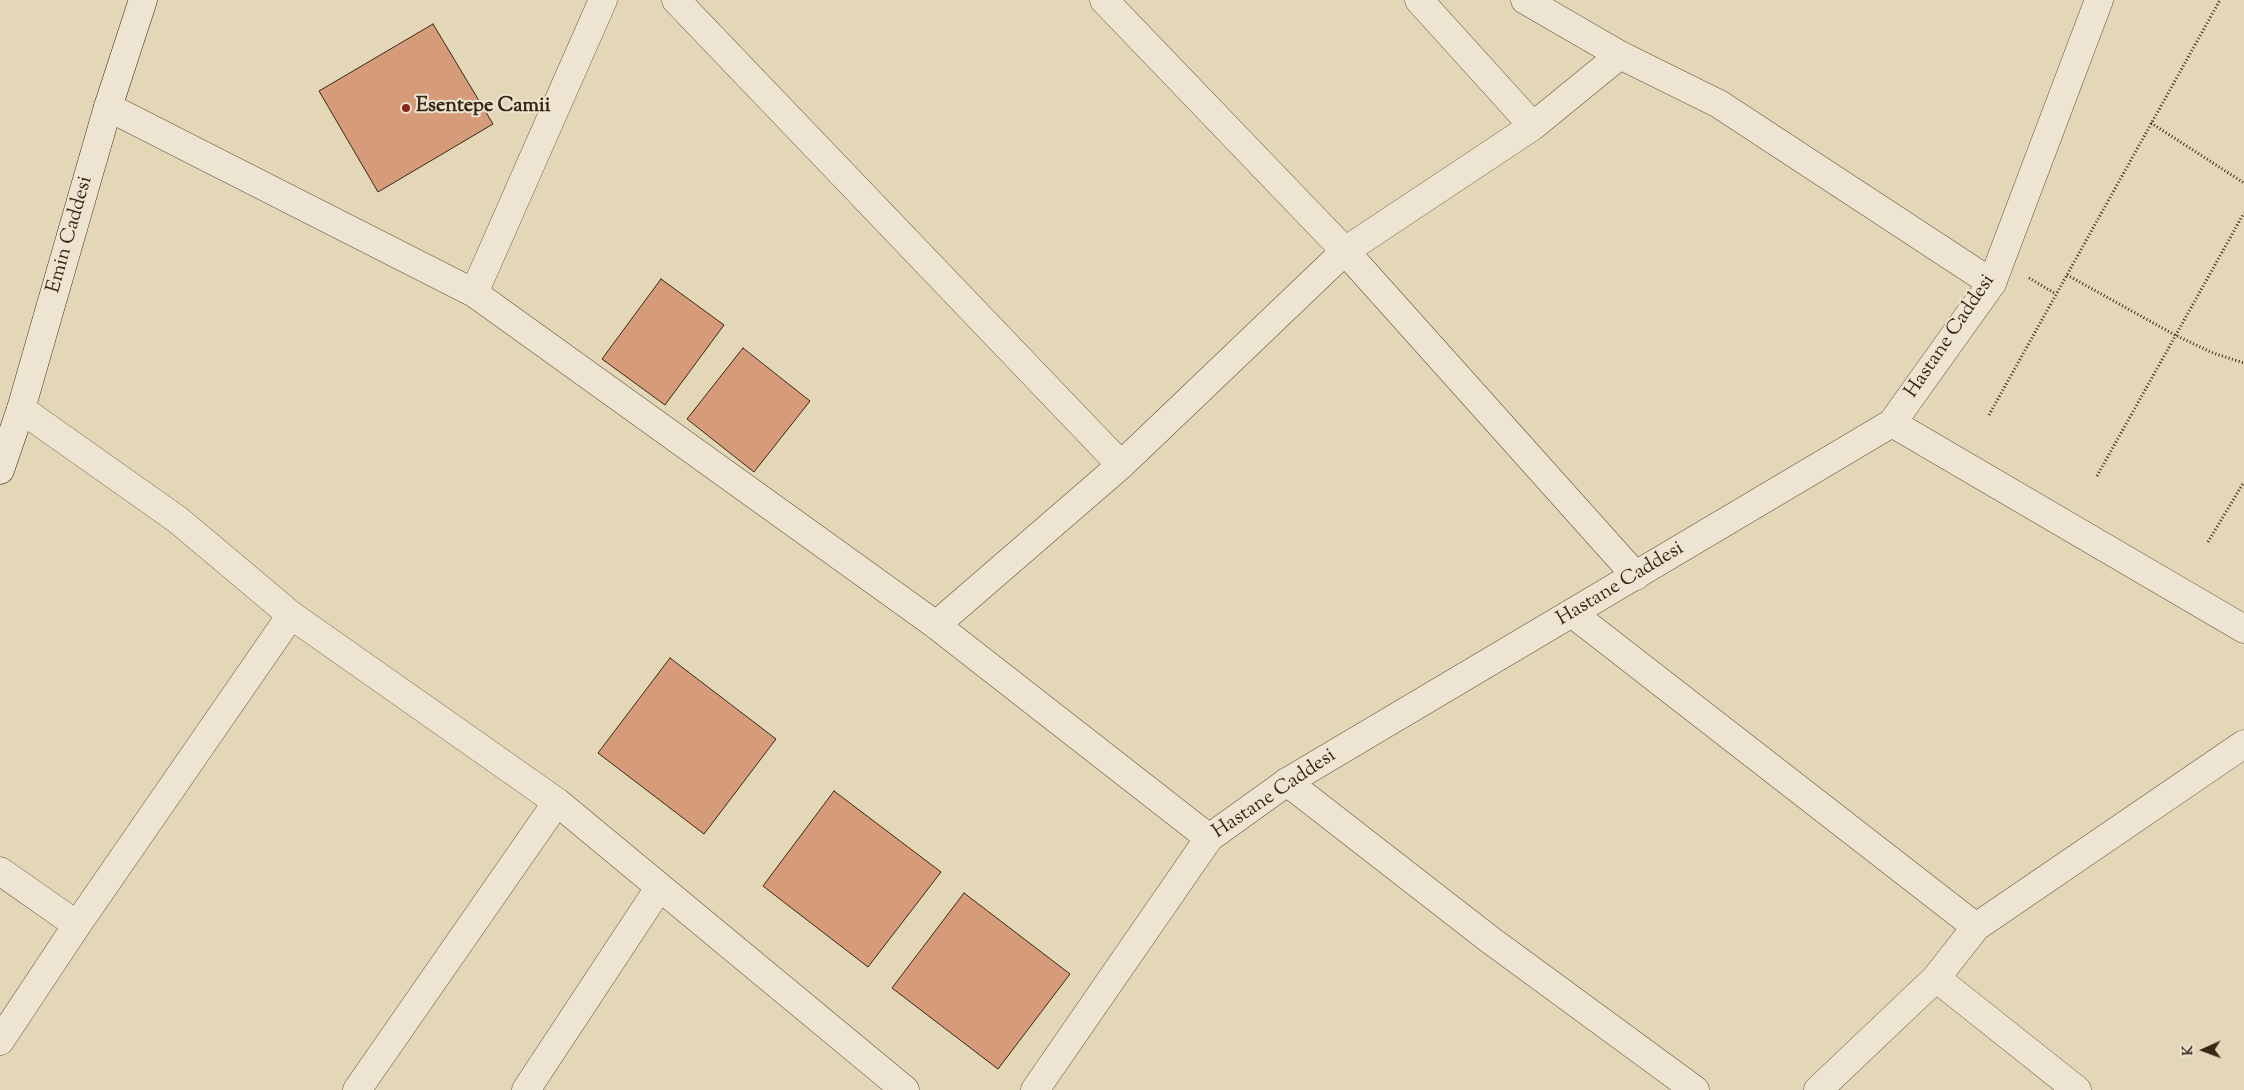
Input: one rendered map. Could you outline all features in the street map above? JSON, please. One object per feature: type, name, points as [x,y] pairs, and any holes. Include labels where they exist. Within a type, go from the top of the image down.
[{"type":"street","name":"Emin Caddesi","points":[[0,470],[22,409],[108,108],[143,0]]},
{"type":"street","points":[[474,293],[603,0]]},
{"type":"street","points":[[676,0],[1120,465]]},
{"type":"street","points":[[1104,0],[1345,251],[1636,576]]},
{"type":"street","points":[[1419,0],[1533,126]]},
{"type":"street","points":[[1525,0],[1620,55],[1719,104],[1992,283]]},
{"type":"street","name":"Hastane Caddesi","points":[[1035,1090],[1208,838],[1287,782],[1892,423],[1992,283],[2099,0]]},
{"type":"street","points":[[936,625],[1120,465],[1345,251],[1533,126],[1620,55]]},
{"type":"street","points":[[108,108],[474,293],[936,625],[1208,838]]},
{"type":"street","points":[[22,409],[178,520],[291,615],[556,802],[905,1090]]},
{"type":"street","points":[[1892,423],[2244,629]]},
{"type":"street","points":[[1573,614],[1976,927]]},
{"type":"street","points":[[0,1041],[77,925],[291,615]]},
{"type":"street","points":[[1818,1090],[1936,978],[1976,927],[2244,744]]},
{"type":"street","points":[[1287,782],[1489,939],[1695,1090]]},
{"type":"street","points":[[356,1090],[556,802]]},
{"type":"street","points":[[0,871],[77,925]]},
{"type":"street","points":[[526,1090],[660,888]]},
{"type":"street","points":[[1936,978],[2076,1090]]},
{"type":"path","points":[[1989,416],[2220,0]]},
{"type":"path","points":[[2151,123],[2244,183]]},
{"type":"path","points":[[2097,476],[2244,213]]},
{"type":"path","points":[[2067,275],[2175,335],[2213,353],[2244,364]]},
{"type":"path","points":[[2208,542],[2244,482]]},
{"type":"building","name":"Esentepe Camii","points":[[433,24],[493,124],[378,192],[319,91]]},
{"type":"building","points":[[661,279],[724,325],[665,405],[602,359]]},
{"type":"building","points":[[743,348],[810,401],[754,472],[687,419]]},
{"type":"building","points":[[670,658],[776,739],[704,834],[598,753]]},
{"type":"building","points":[[834,791],[941,872],[868,967],[763,886]]},
{"type":"building","points":[[964,893],[1070,974],[998,1069],[892,988]]},
{"type":"place","name":"Esentepe Camii","points":[[406,108]]}]
